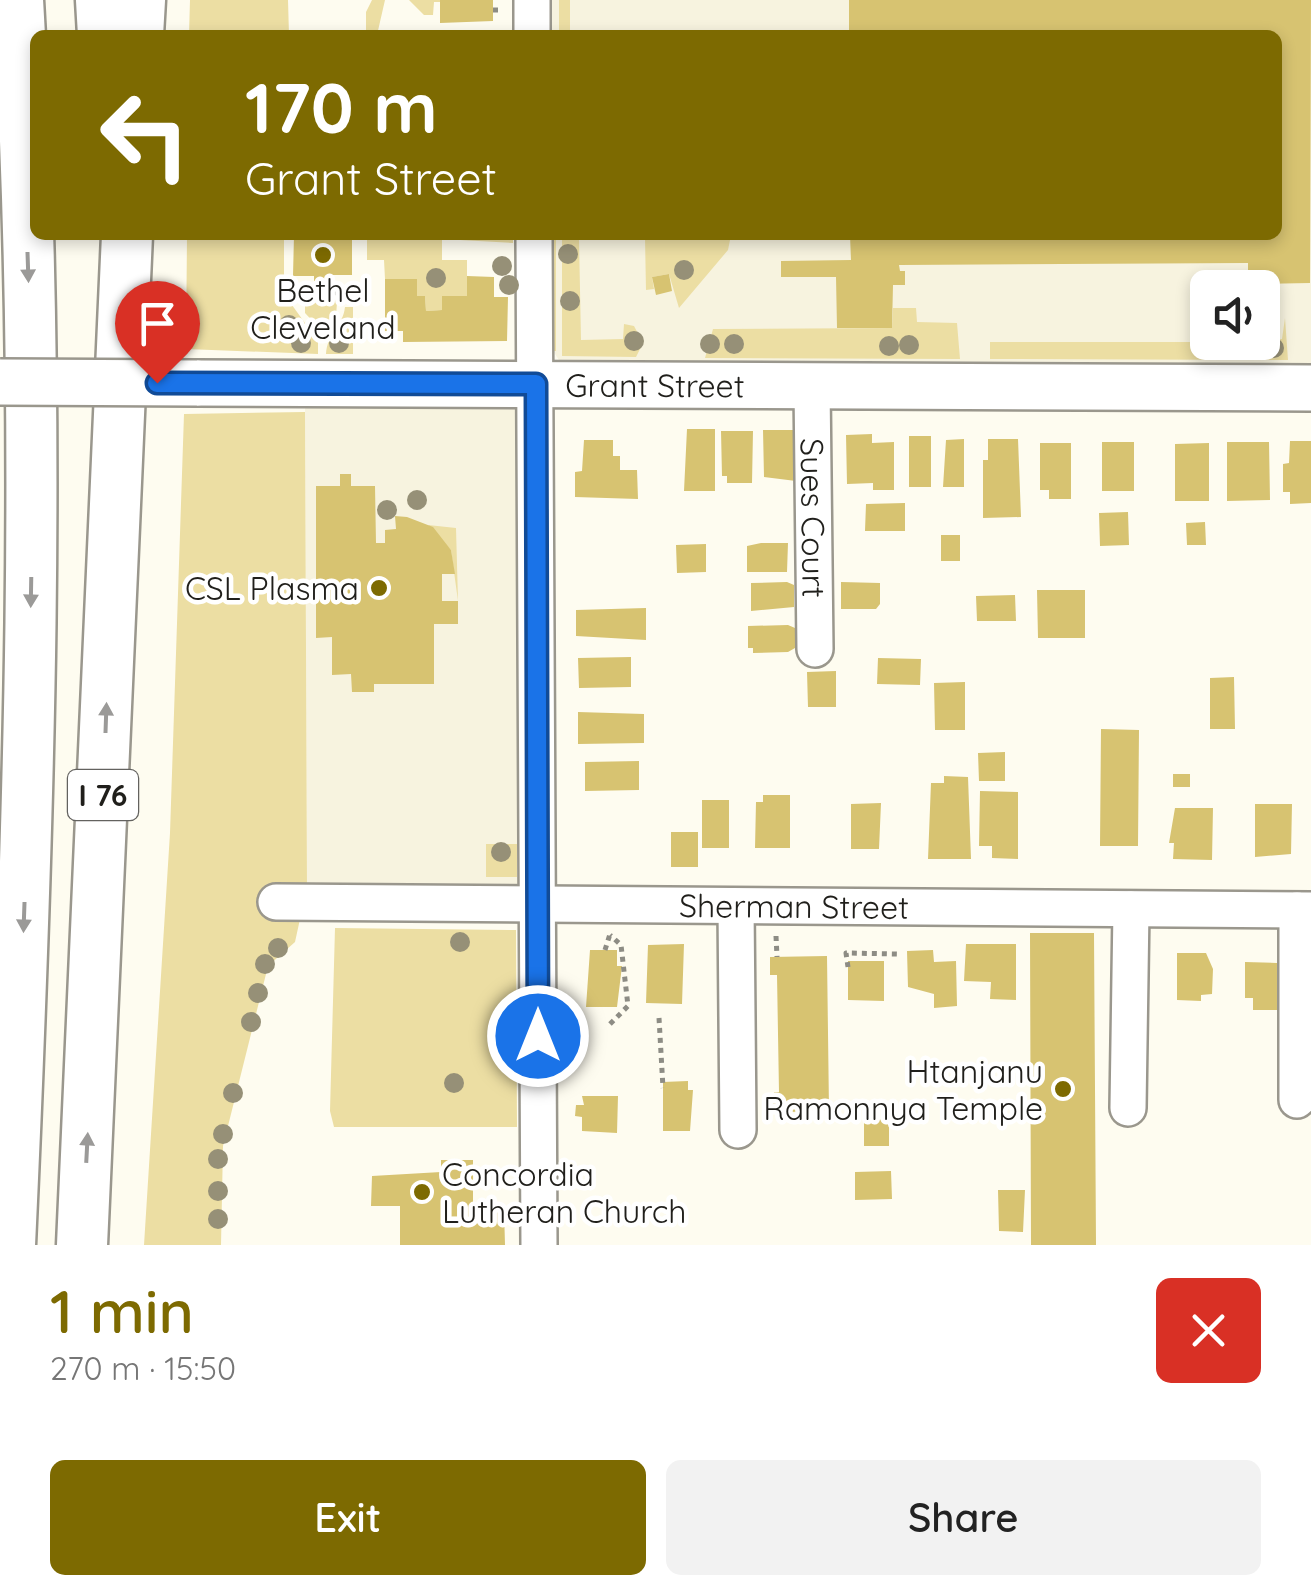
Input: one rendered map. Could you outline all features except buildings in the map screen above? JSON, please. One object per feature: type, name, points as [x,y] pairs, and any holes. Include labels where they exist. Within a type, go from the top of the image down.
[{"type":"highway","points":[[101,0],[103,30]]},
{"type":"highway","points":[[138,30],[140,0]]},
{"type":"highway","name":"I 76","points":[[10,1245],[25,916],[32,414],[18,10]]},
{"type":"highway","name":"I 76","points":[[82,1245],[122,344],[115,240]]},
{"type":"highway","points":[[122,344],[127,240]]},
{"type":"main road","name":"Grant Street","points":[[0,382],[1311,388]]},
{"type":"street","points":[[532,0],[532,30]]},
{"type":"street","points":[[534,240],[540,1245]]},
{"type":"street","name":"Sues Court","points":[[812,386],[815,649]]},
{"type":"street","name":"Sherman Street","points":[[276,902],[1304,910]]},
{"type":"street","points":[[736,906],[738,1130]]},
{"type":"street","points":[[1128,1108],[1131,909]]},
{"type":"street","points":[[1296,1100],[1304,910]]},
{"type":"path","points":[[302,301],[309,290]]},
{"type":"path","points":[[334,290],[342,300]]},
{"type":"path","points":[[775,928],[777,957]]},
{"type":"path","points":[[605,950],[610,931],[621,945],[628,1006],[610,1024]]},
{"type":"path","points":[[848,966],[846,953],[897,954]]},
{"type":"path","points":[[659,1018],[663,1088]]},
{"type":"shaded area","points":[[190,0],[288,0],[289,30],[189,30]]},
{"type":"shaded area","points":[[372,0],[385,0],[378,30],[366,30],[366,12]]},
{"type":"shaded area","points":[[409,0],[440,2],[434,2],[433,15],[424,15]]},
{"type":"shaded area","points":[[549,0],[1311,0],[1311,369],[561,363],[553,351],[551,240],[1282,240],[1282,30],[550,30]]},
{"type":"shaded area","points":[[559,0],[570,0],[570,30],[559,30]]},
{"type":"shaded area","points":[[187,240],[284,240],[284,294],[318,341],[318,354],[186,349]]},
{"type":"shaded area","points":[[367,240],[442,240],[442,260],[467,260],[467,296],[442,296],[442,310],[426,311],[425,296],[417,296],[417,279],[385,279],[384,260],[367,260]]},
{"type":"shaded area","points":[[460,240],[513,240],[513,243]]},
{"type":"shaded area","points":[[551,240],[556,240],[556,351]]},
{"type":"shaded area","points":[[562,240],[579,240],[581,340],[623,339],[624,324],[634,326],[643,343],[636,357],[562,356]]},
{"type":"shaded area","points":[[645,240],[730,240],[728,250],[679,308],[669,274],[652,277],[654,289],[646,290]]},
{"type":"shaded area","points":[[311,295],[331,295],[337,302],[336,317],[322,331],[305,313],[305,301]]},
{"type":"shaded area","points":[[345,307],[353,307],[353,354],[326,354],[329,341]]},
{"type":"shaded area","points":[[893,308],[916,308],[917,322],[957,323],[960,359],[705,358],[713,329],[892,328]]},
{"type":"shaded area","points":[[1285,318],[1288,360],[1280,360]]},
{"type":"shaded area","points":[[990,342],[1190,342],[1190,360],[990,359]]},
{"type":"shaded area","points":[[305,404],[518,409],[520,886],[307,887]]},
{"type":"shaded area","points":[[305,412],[307,887],[295,942],[268,966],[223,1146],[221,1245],[144,1245],[170,833],[184,414]]},
{"type":"shaded area","points":[[428,525],[456,528],[458,601],[451,550]]},
{"type":"shaded area","points":[[486,844],[517,844],[517,877],[486,877]]},
{"type":"shaded area","points":[[335,928],[516,930],[517,1127],[334,1127],[330,1111]]},
{"type":"place","name":"Bethel Cleveland","points":[[323,255]]},
{"type":"place","name":"CSL Plasma","points":[[379,588]]},
{"type":"place","name":"Htanjanu Ramonnya Temple","points":[[1063,1089]]},
{"type":"place","name":"Concordia Lutheran Church","points":[[422,1192]]},
{"type":"route","points":[[157,383],[536,384],[538,1036]]}]
